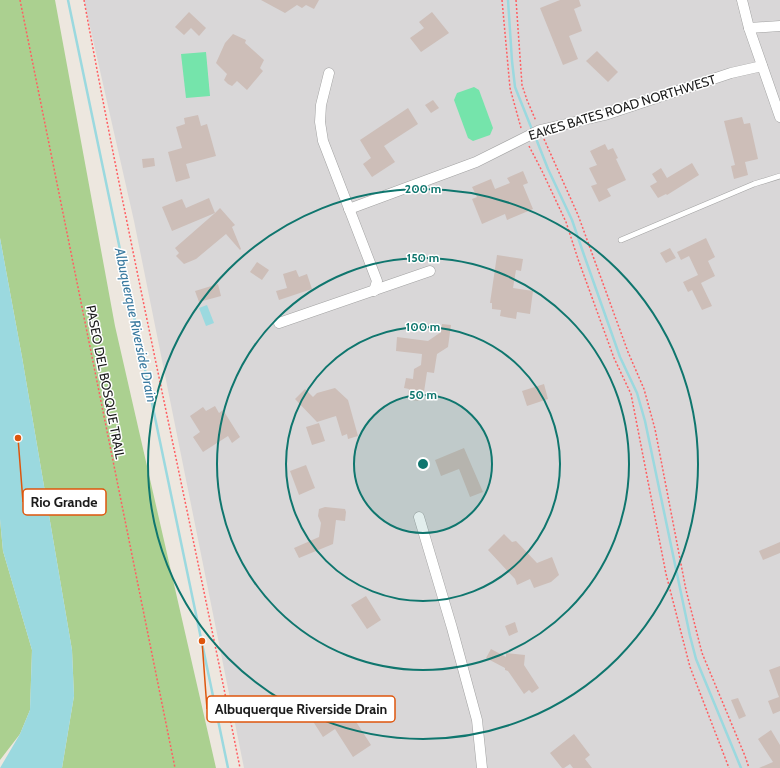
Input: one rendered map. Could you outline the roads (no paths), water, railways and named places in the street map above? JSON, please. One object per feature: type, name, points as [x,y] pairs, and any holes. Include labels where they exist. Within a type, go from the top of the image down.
[{"type":"street","points":[[742,0],[749,28],[780,117]]},
{"type":"street","points":[[749,28],[780,26]]},
{"type":"street","name":"EAKES BATES ROAD NORTHWEST","points":[[349,209],[476,162],[540,130],[605,115],[731,73],[762,66]]},
{"type":"street","points":[[329,73],[321,105],[320,122],[323,140],[377,281],[374,291]]},
{"type":"street","points":[[278,323],[430,271]]},
{"type":"street","points":[[419,517],[452,628],[477,720],[482,768]]},
{"type":"lane","points":[[621,240],[721,197],[780,176]]},
{"type":"water","points":[[0,238],[72,650],[74,696],[62,768],[0,768],[20,734],[30,710],[32,650],[3,551],[0,519]]},
{"type":"water","points":[[207,305],[214,323],[206,326],[199,308]]},
{"type":"waterway","name":"Albuquerque Riverside Drain","points":[[68,0],[228,768]]},
{"type":"waterway","points":[[508,0],[515,87],[533,132]]},
{"type":"waterway","points":[[535,136],[548,169],[572,220],[620,357],[637,393],[645,421],[696,659],[741,768]]},
{"type":"place","name":"Rio Grande","points":[[18,438]]},
{"type":"place","name":"Albuquerque Riverside Drain","points":[[202,641]]}]
